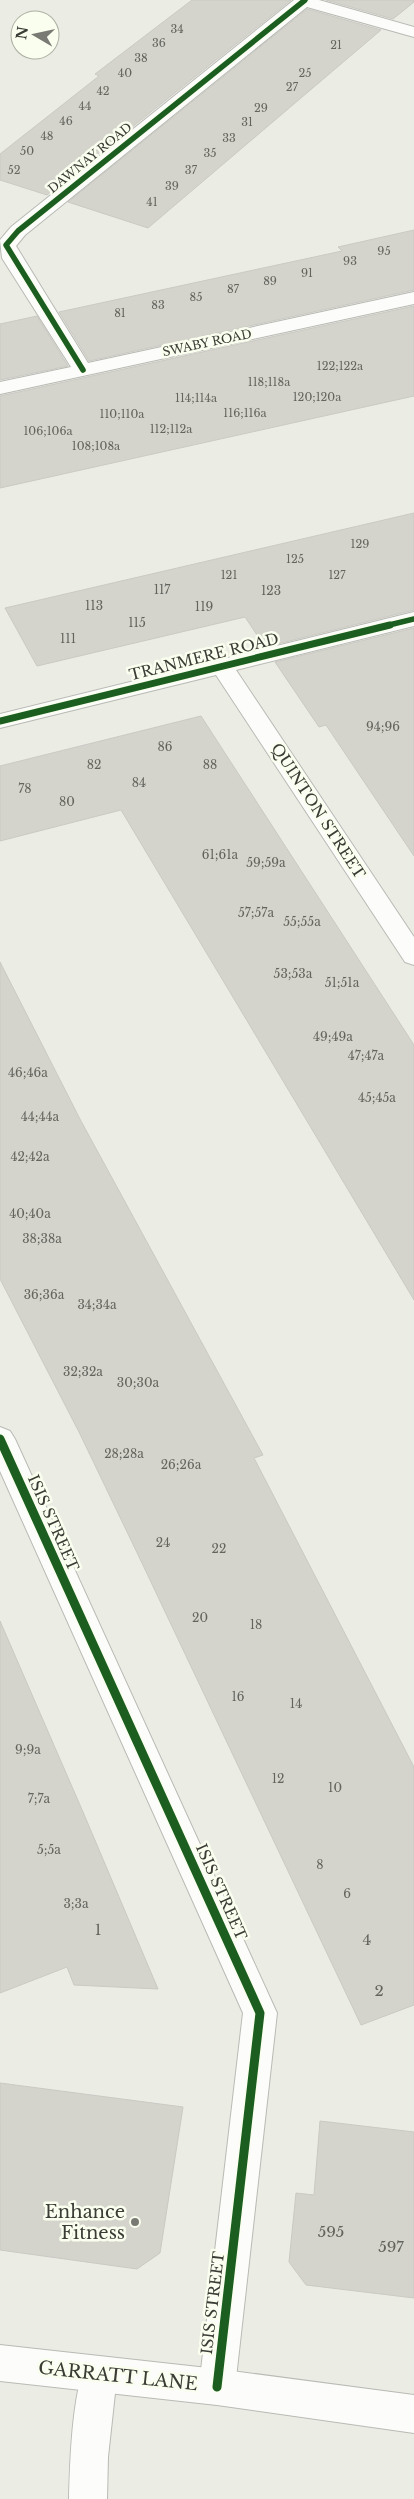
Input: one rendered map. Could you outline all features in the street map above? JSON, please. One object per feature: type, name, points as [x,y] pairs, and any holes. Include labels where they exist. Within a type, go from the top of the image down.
[{"type":"street","points":[[304,0],[414,32]]},
{"type":"street","name":"DAWNAY ROAD","points":[[83,370],[12,258],[6,245],[18,231],[304,0]]},
{"type":"street","name":"SWABY ROAD","points":[[0,388],[414,298]]},
{"type":"street","name":"TRANMERE ROAD","points":[[0,721],[414,619]]},
{"type":"street","name":"QUINTON STREET","points":[[222,666],[414,956]]},
{"type":"street","name":"ISIS STREET","points":[[0,1439],[260,2013],[217,2387]]},
{"type":"street","name":"GARRATT LANE","points":[[0,2363],[217,2387],[414,2414]]},
{"type":"street","points":[[88,2499],[89,2457],[99,2375]]},
{"type":"building","points":[[192,0],[291,0],[47,195],[0,180],[0,154],[99,76],[95,74]]},
{"type":"building","points":[[326,0],[414,0],[414,2],[393,19]]},
{"type":"building","points":[[307,9],[381,30],[148,228],[68,202]]},
{"type":"building","points":[[414,230],[414,290],[89,361],[59,312],[342,251],[338,247]]},
{"type":"building","points":[[414,306],[414,396],[0,488],[0,396]]},
{"type":"building","points":[[37,316],[68,366],[0,380],[0,324]]},
{"type":"building","points":[[414,513],[414,610],[265,647],[245,617],[37,666],[5,608]]},
{"type":"building","points":[[414,628],[414,856],[326,725],[319,727],[275,662]]},
{"type":"building","points":[[201,716],[414,1045],[414,1300],[121,810],[0,841],[0,766]]},
{"type":"building","points":[[0,962],[81,1121],[263,1455],[254,1458],[414,1767],[414,2005],[361,2025],[79,1432],[0,1279]]},
{"type":"building","points":[[0,1621],[158,1989],[74,1985],[67,1967],[0,1993]]},
{"type":"building","points":[[0,2083],[183,2107],[160,2253],[137,2269],[0,2250]]},
{"type":"building","points":[[320,2121],[414,2132],[414,2298],[306,2285],[289,2262],[296,2193],[314,2195]]},
{"type":"cycle path","points":[[83,370],[12,258],[6,245],[18,231],[305,0]]},
{"type":"cycle path","points":[[0,721],[414,619]]},
{"type":"cycle path","points":[[0,1439],[260,2013],[217,2387]]},
{"type":"place","name":"Enhance Fitness","points":[[135,2222]]}]
